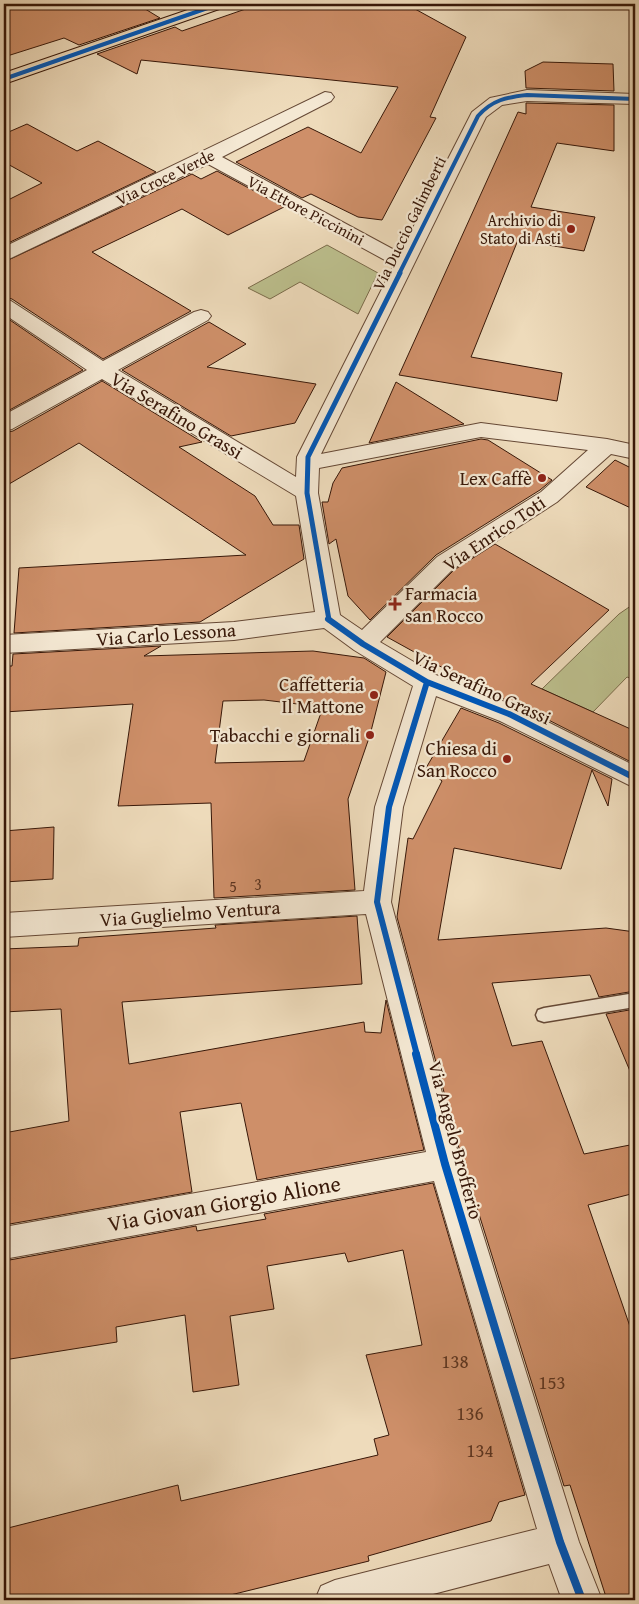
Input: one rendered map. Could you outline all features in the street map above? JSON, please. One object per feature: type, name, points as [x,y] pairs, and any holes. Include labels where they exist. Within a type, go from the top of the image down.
[{"type":"main road","points":[[4,80],[219,4]]},
{"type":"street","name":"Via Duccio Galimberti","points":[[307,493],[308,457],[478,116],[488,105],[501,99],[529,96],[635,99]]},
{"type":"street","name":"Via Croce Verde","points":[[4,254],[208,157],[325,97]]},
{"type":"street","name":"Via Ettore Piccinini","points":[[208,157],[405,263]]},
{"type":"street","name":"Via Serafino Grassi","points":[[4,305],[102,370],[307,493]]},
{"type":"street","points":[[4,424],[201,316]]},
{"type":"street","points":[[308,463],[481,430],[607,446],[635,452]]},
{"type":"street","name":"Via Enrico Toti","points":[[363,644],[445,563],[549,497],[607,446]]},
{"type":"street","points":[[307,493],[328,619]]},
{"type":"street","name":"Via Serafino Grassi","points":[[328,619],[363,644],[427,682],[509,714],[635,778]]},
{"type":"street","name":"Via Carlo Lessona","points":[[4,644],[234,631],[328,619]]},
{"type":"street","name":"Via Angelo Brofferio","points":[[427,682],[389,807],[377,902],[445,1164],[560,1542],[582,1600]]},
{"type":"street","name":"Via Guglielmo Ventura","points":[[4,925],[377,902]]},
{"type":"street","name":"Via Giovan Giorgio Alione","points":[[4,1243],[445,1164]]},
{"type":"street","points":[[335,1600],[560,1542]]},
{"type":"lane","points":[[544,1015],[635,1000]]},
{"type":"green space","points":[[327,245],[378,273],[358,314],[300,282],[270,299],[248,288]]},
{"type":"green space","points":[[635,603],[635,680],[627,677],[593,712],[542,689],[619,614]]},
{"type":"building","points":[[4,4],[137,4],[160,18],[79,45],[64,38],[4,57]]},
{"type":"building","points":[[260,4],[406,4],[466,37],[430,117],[436,118],[382,220],[358,217],[311,194],[302,198],[236,162],[308,127],[361,153],[398,87],[141,60],[137,74],[97,54],[175,27],[182,31]]},
{"type":"building","points":[[543,62],[613,64],[614,91],[526,88],[525,71]]},
{"type":"building","points":[[526,103],[614,105],[614,151],[557,143],[531,207],[595,217],[584,251],[518,240],[471,357],[562,373],[557,401],[399,375],[518,112],[526,114]]},
{"type":"building","points":[[27,124],[77,151],[98,141],[156,172],[4,245],[4,202],[42,183],[4,162],[4,134]]},
{"type":"building","points":[[217,171],[284,207],[228,235],[182,209],[92,252],[191,311],[103,359],[12,299],[4,297],[4,262],[192,174],[201,179]]},
{"type":"building","points":[[4,316],[83,370],[4,413]]},
{"type":"building","points":[[209,322],[246,344],[207,367],[316,384],[295,423],[231,436],[122,370]]},
{"type":"building","points":[[102,381],[202,442],[179,447],[255,496],[273,525],[299,525],[304,559],[200,622],[14,633],[19,568],[246,555],[79,443],[4,487],[4,433],[13,431]]},
{"type":"building","points":[[396,382],[464,424],[369,443]]},
{"type":"building","points":[[481,439],[488,440],[552,480],[540,490],[436,555],[370,620],[348,596],[336,539],[329,544],[322,502],[328,502],[333,483],[342,468]]},
{"type":"building","points":[[615,460],[635,470],[635,510],[586,487]]},
{"type":"building","points":[[495,544],[609,610],[531,684],[635,731],[635,764],[519,705],[473,687],[474,685],[387,637],[454,570]]},
{"type":"building","points":[[161,646],[144,656],[313,651],[364,658],[386,672],[370,735],[348,799],[355,890],[214,898],[211,803],[118,806],[133,704],[4,712],[4,666],[12,666],[13,654]],"holes":[[[264,700],[323,707],[304,761],[215,763],[223,701]]]},
{"type":"building","points":[[461,708],[499,723],[612,779],[608,806],[592,770],[561,869],[454,848],[438,940],[606,928],[635,932],[635,991],[599,997],[590,975],[492,983],[512,1046],[542,1041],[584,1154],[635,1144],[635,1193],[588,1205],[635,1341],[635,1600],[607,1600],[570,1485],[564,1486],[463,1163],[397,917],[408,838],[413,839],[442,781],[426,768]]},
{"type":"building","points":[[54,827],[53,879],[4,882],[4,831]]},
{"type":"building","points":[[357,916],[362,984],[122,1002],[129,1064],[364,1022],[365,1032],[381,1033],[386,1000],[424,1150],[257,1180],[241,1103],[180,1112],[192,1192],[4,1225],[4,1133],[69,1121],[61,1009],[4,1012],[4,949],[78,946],[79,938],[216,928],[215,925]]},
{"type":"building","points":[[635,1009],[635,1083],[606,1014]]},
{"type":"building","points":[[433,1183],[525,1495],[499,1502],[491,1521],[368,1556],[369,1561],[210,1600],[4,1600],[4,1541],[9,1540],[8,1528],[178,1485],[181,1501],[378,1455],[374,1439],[389,1435],[366,1355],[422,1345],[403,1250],[348,1262],[345,1253],[267,1266],[274,1309],[230,1316],[239,1385],[193,1392],[185,1315],[116,1327],[117,1342],[4,1360],[4,1261],[196,1226],[197,1231],[266,1219],[264,1214]]},
{"type":"cycle path","points":[[4,79],[219,4]]},
{"type":"cycle path","points":[[635,99],[527,95],[499,100],[478,116],[308,457],[307,493],[328,619],[363,644],[427,682],[509,714],[635,778]]},
{"type":"cycle path","points":[[427,682],[389,807],[377,902],[445,1164],[560,1542],[582,1600]]},
{"type":"place","name":"Archivio di Stato di Asti","points":[[571,229]]},
{"type":"place","name":"Lex Caffè","points":[[542,478]]},
{"type":"place","name":"Farmacia san Rocco","points":[[395,604]]},
{"type":"place","name":"Caffetteria Il Mattone","points":[[374,695]]},
{"type":"place","name":"Tabacchi e giornali","points":[[370,735]]},
{"type":"place","name":"Chiesa di San Rocco","points":[[507,759]]}]
